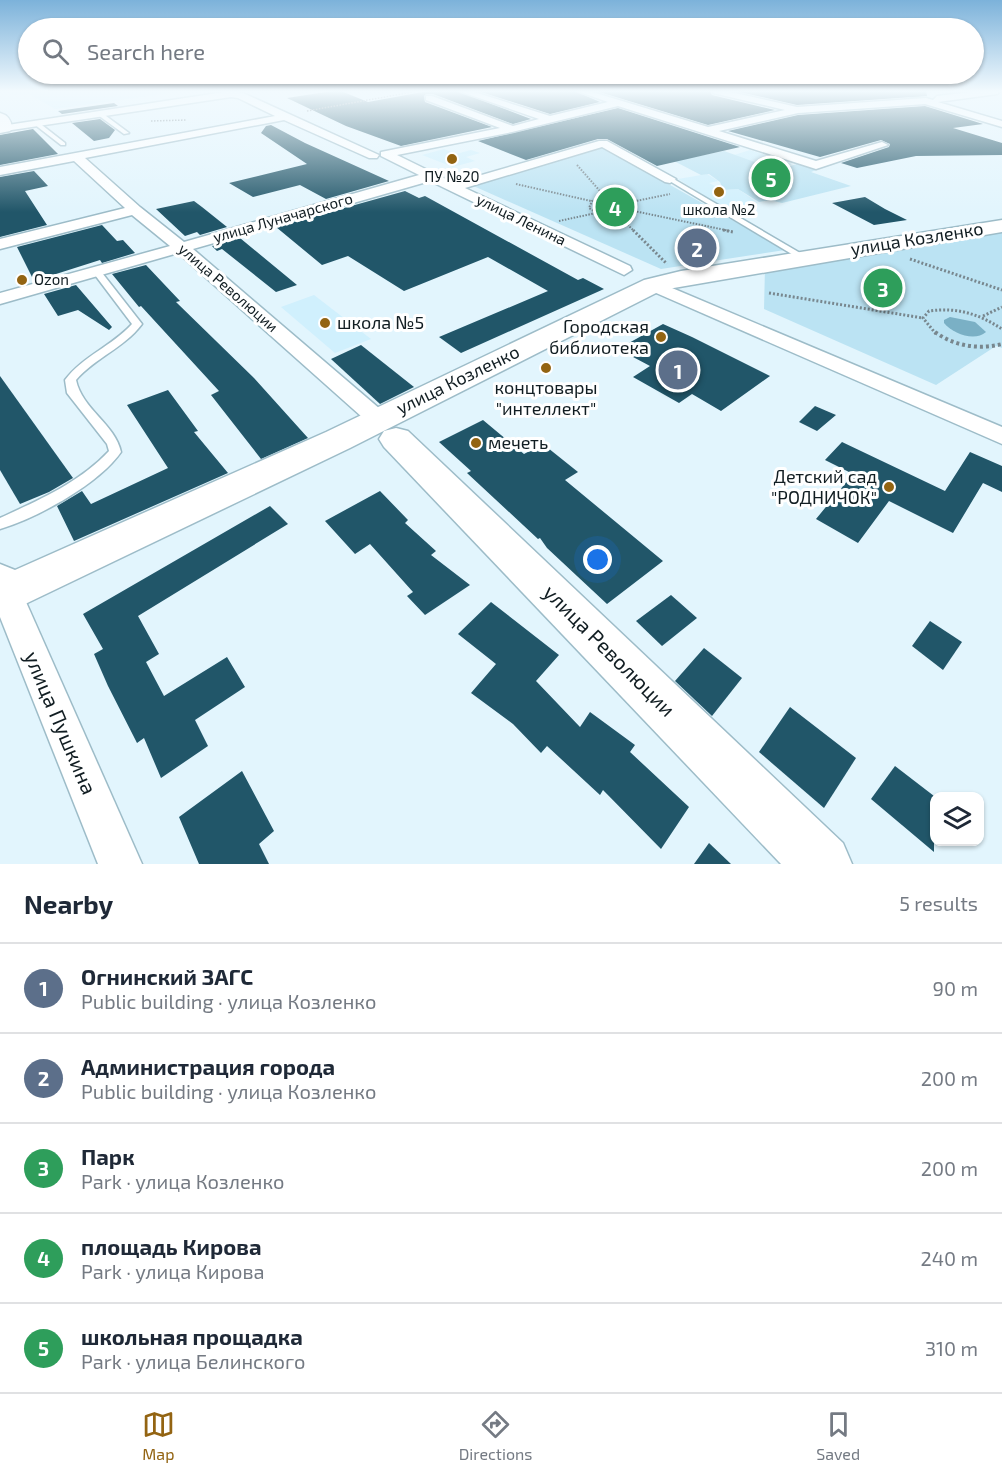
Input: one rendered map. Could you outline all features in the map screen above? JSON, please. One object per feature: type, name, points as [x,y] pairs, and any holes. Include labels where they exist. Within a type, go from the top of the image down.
[{"type":"street","points":[[0,171],[210,131]]},
{"type":"street","name":"улица Ленина","points":[[320,131],[453,188],[624,270]]},
{"type":"street","points":[[379,155],[500,131]]},
{"type":"street","points":[[714,131],[816,165],[882,145]]},
{"type":"street","points":[[453,188],[603,143],[670,179]]},
{"type":"street","name":"улица Революции","points":[[77,157],[135,210],[393,421],[822,864]]},
{"type":"street","name":"улица Луначарского","points":[[0,299],[428,177]]},
{"type":"street","points":[[0,244],[135,210]]},
{"type":"street","name":"улица Козленко","points":[[3,587],[338,440],[393,421],[667,281],[1002,226]]},
{"type":"street","points":[[667,281],[1002,436]]},
{"type":"street","name":"улица Пушкина","points":[[3,587],[120,864]]},
{"type":"lane","points":[[47,131],[63,144]]},
{"type":"lane","points":[[670,179],[803,257]]},
{"type":"lane","points":[[0,524],[65,493],[101,467],[116,452],[113,443],[73,393],[70,380],[84,366],[117,344],[137,324],[96,271]]},
{"type":"path","points":[[567,153],[606,198]]},
{"type":"path","points":[[484,178],[592,201],[606,198],[630,202],[691,191]]},
{"type":"path","points":[[592,201],[588,206],[596,213]]},
{"type":"path","points":[[630,202],[635,206],[634,211]]},
{"type":"path","points":[[535,226],[596,213],[619,216],[634,211],[776,240]]},
{"type":"path","points":[[619,216],[667,281]]},
{"type":"path","points":[[910,260],[1002,290]]},
{"type":"path","points":[[769,293],[924,318]]},
{"type":"path","points":[[982,316],[1002,307]]},
{"type":"path","points":[[924,318],[929,311],[944,309],[982,316],[1002,329]]},
{"type":"path","points":[[924,318],[926,324],[934,332],[954,342],[979,347],[1002,344]]},
{"type":"shaded area","points":[[603,147],[785,250],[661,269],[469,184]]},
{"type":"shaded area","name":"ПУ №20","points":[[444,149],[456,154],[471,150],[480,153],[466,157],[475,161],[453,167],[422,155]]},
{"type":"shaded area","name":"школа №2","points":[[750,150],[793,164],[777,170],[734,155]]},
{"type":"shaded area","points":[[724,151],[777,170],[797,164],[816,170],[811,172],[851,186],[782,203],[770,200],[759,202],[738,189],[723,190],[720,182],[709,174],[701,175],[674,161]]},
{"type":"shaded area","name":"школа №2","points":[[707,174],[718,181],[709,183],[723,190],[738,189],[758,203],[726,209],[678,179]]},
{"type":"shaded area","points":[[1002,230],[1002,348],[996,346],[936,385],[764,309],[765,267]]},
{"type":"shaded area","name":"школа №5","points":[[314,295],[371,339],[335,353],[281,307]]},
{"type":"shaded area","points":[[950,317],[975,322],[986,332],[976,336],[958,333],[944,323],[944,320]]},
{"type":"building","points":[[35,131],[58,154],[0,165],[0,135]]},
{"type":"building","points":[[82,131],[114,131],[109,138],[94,141]]},
{"type":"building","points":[[283,131],[389,181],[326,199],[300,185],[253,197],[229,183],[307,164],[261,133]]},
{"type":"building","points":[[361,131],[471,131],[401,146]]},
{"type":"building","points":[[519,131],[691,131],[740,147],[657,166],[607,139],[598,139],[526,160],[478,141]]},
{"type":"building","points":[[729,131],[964,131],[1002,143],[1002,155],[916,156],[857,168],[841,163],[889,147],[890,144],[881,140],[820,157]]},
{"type":"building","points":[[34,171],[48,186],[25,191],[47,225],[0,237],[0,177]]},
{"type":"building","points":[[405,191],[419,198],[425,196],[578,280],[583,278],[604,289],[461,353],[439,337],[548,291],[488,257],[404,291],[348,256],[322,265],[276,227]]},
{"type":"building","points":[[865,197],[907,220],[874,225],[832,203]]},
{"type":"building","points":[[194,201],[227,227],[200,235],[197,232],[185,236],[156,209]]},
{"type":"building","points":[[102,225],[117,241],[123,240],[135,253],[102,263],[100,260],[34,281],[17,247]]},
{"type":"building","points":[[240,238],[297,285],[276,292],[222,249],[217,251],[212,246]]},
{"type":"building","points":[[146,265],[180,301],[176,302],[254,378],[308,438],[261,459],[211,395],[219,391],[141,306],[139,307],[112,274]]},
{"type":"building","points":[[76,285],[112,327],[109,330],[78,310],[58,316],[44,294]]},
{"type":"building","points":[[663,324],[770,376],[721,411],[692,394],[679,403],[633,377],[650,366],[618,349]]},
{"type":"building","points":[[361,345],[414,387],[380,404],[331,359]]},
{"type":"building","points":[[0,376],[73,478],[49,492],[20,504],[0,470]]},
{"type":"building","points":[[168,390],[198,431],[194,432],[228,473],[74,541],[57,506],[82,491],[91,504],[168,468],[127,405]]},
{"type":"building","points":[[815,406],[836,415],[817,431],[799,422]]},
{"type":"building","points":[[483,420],[524,454],[543,444],[578,472],[565,480],[663,561],[607,604],[547,548],[540,538],[538,539],[467,473],[471,471],[439,442]]},
{"type":"building","name":"Детский сад \"РОДНИЧОК\"","points":[[842,442],[945,491],[970,452],[1002,466],[1002,492],[983,483],[953,533],[889,501],[858,543],[816,519],[853,474],[825,460]]},
{"type":"building","points":[[380,491],[408,520],[405,523],[436,551],[431,555],[470,585],[425,615],[407,596],[413,592],[370,544],[355,554],[325,521]]},
{"type":"building","points":[[270,506],[288,524],[138,616],[159,654],[146,662],[164,696],[227,657],[245,687],[195,720],[208,746],[161,778],[144,738],[137,743],[108,686],[94,654],[103,649],[83,614]]},
{"type":"building","points":[[671,595],[697,618],[662,646],[636,621]]},
{"type":"building","points":[[491,602],[559,655],[536,681],[580,727],[590,712],[635,745],[630,752],[689,807],[661,849],[603,790],[600,795],[547,746],[541,753],[513,724],[471,693],[496,664],[458,634]]},
{"type":"building","points":[[930,621],[962,642],[943,670],[912,646]]},
{"type":"building","points":[[704,648],[742,678],[712,716],[675,681]]},
{"type":"building","points":[[790,707],[856,758],[824,808],[759,752]]},
{"type":"building","points":[[895,766],[930,793],[930,846],[934,846],[934,852],[871,799]]},
{"type":"building","points":[[242,771],[274,831],[259,844],[269,864],[199,864],[179,817]]},
{"type":"building","points":[[709,843],[731,864],[694,864]]},
{"type":"place","name":"ПУ №20","points":[[452,159]]},
{"type":"place","name":"школьная прощадка","points":[[771,178]]},
{"type":"place","name":"школа №2","points":[[719,192]]},
{"type":"place","name":"площадь Кирова","points":[[615,207]]},
{"type":"place","name":"Администрация города","points":[[697,248]]},
{"type":"place","name":"Ozon","points":[[22,280]]},
{"type":"place","name":"Парк","points":[[883,288]]},
{"type":"place","name":"школа №5","points":[[325,323]]},
{"type":"place","name":"Городская библиотека","points":[[661,337]]},
{"type":"place","name":"концтовары \"интеллект\"","points":[[546,368]]},
{"type":"place","name":"Огнинский ЗАГС","points":[[678,370]]},
{"type":"place","name":"мечеть","points":[[476,443]]},
{"type":"place","name":"Детский сад \"РОДНИЧОК\"","points":[[889,487]]}]
